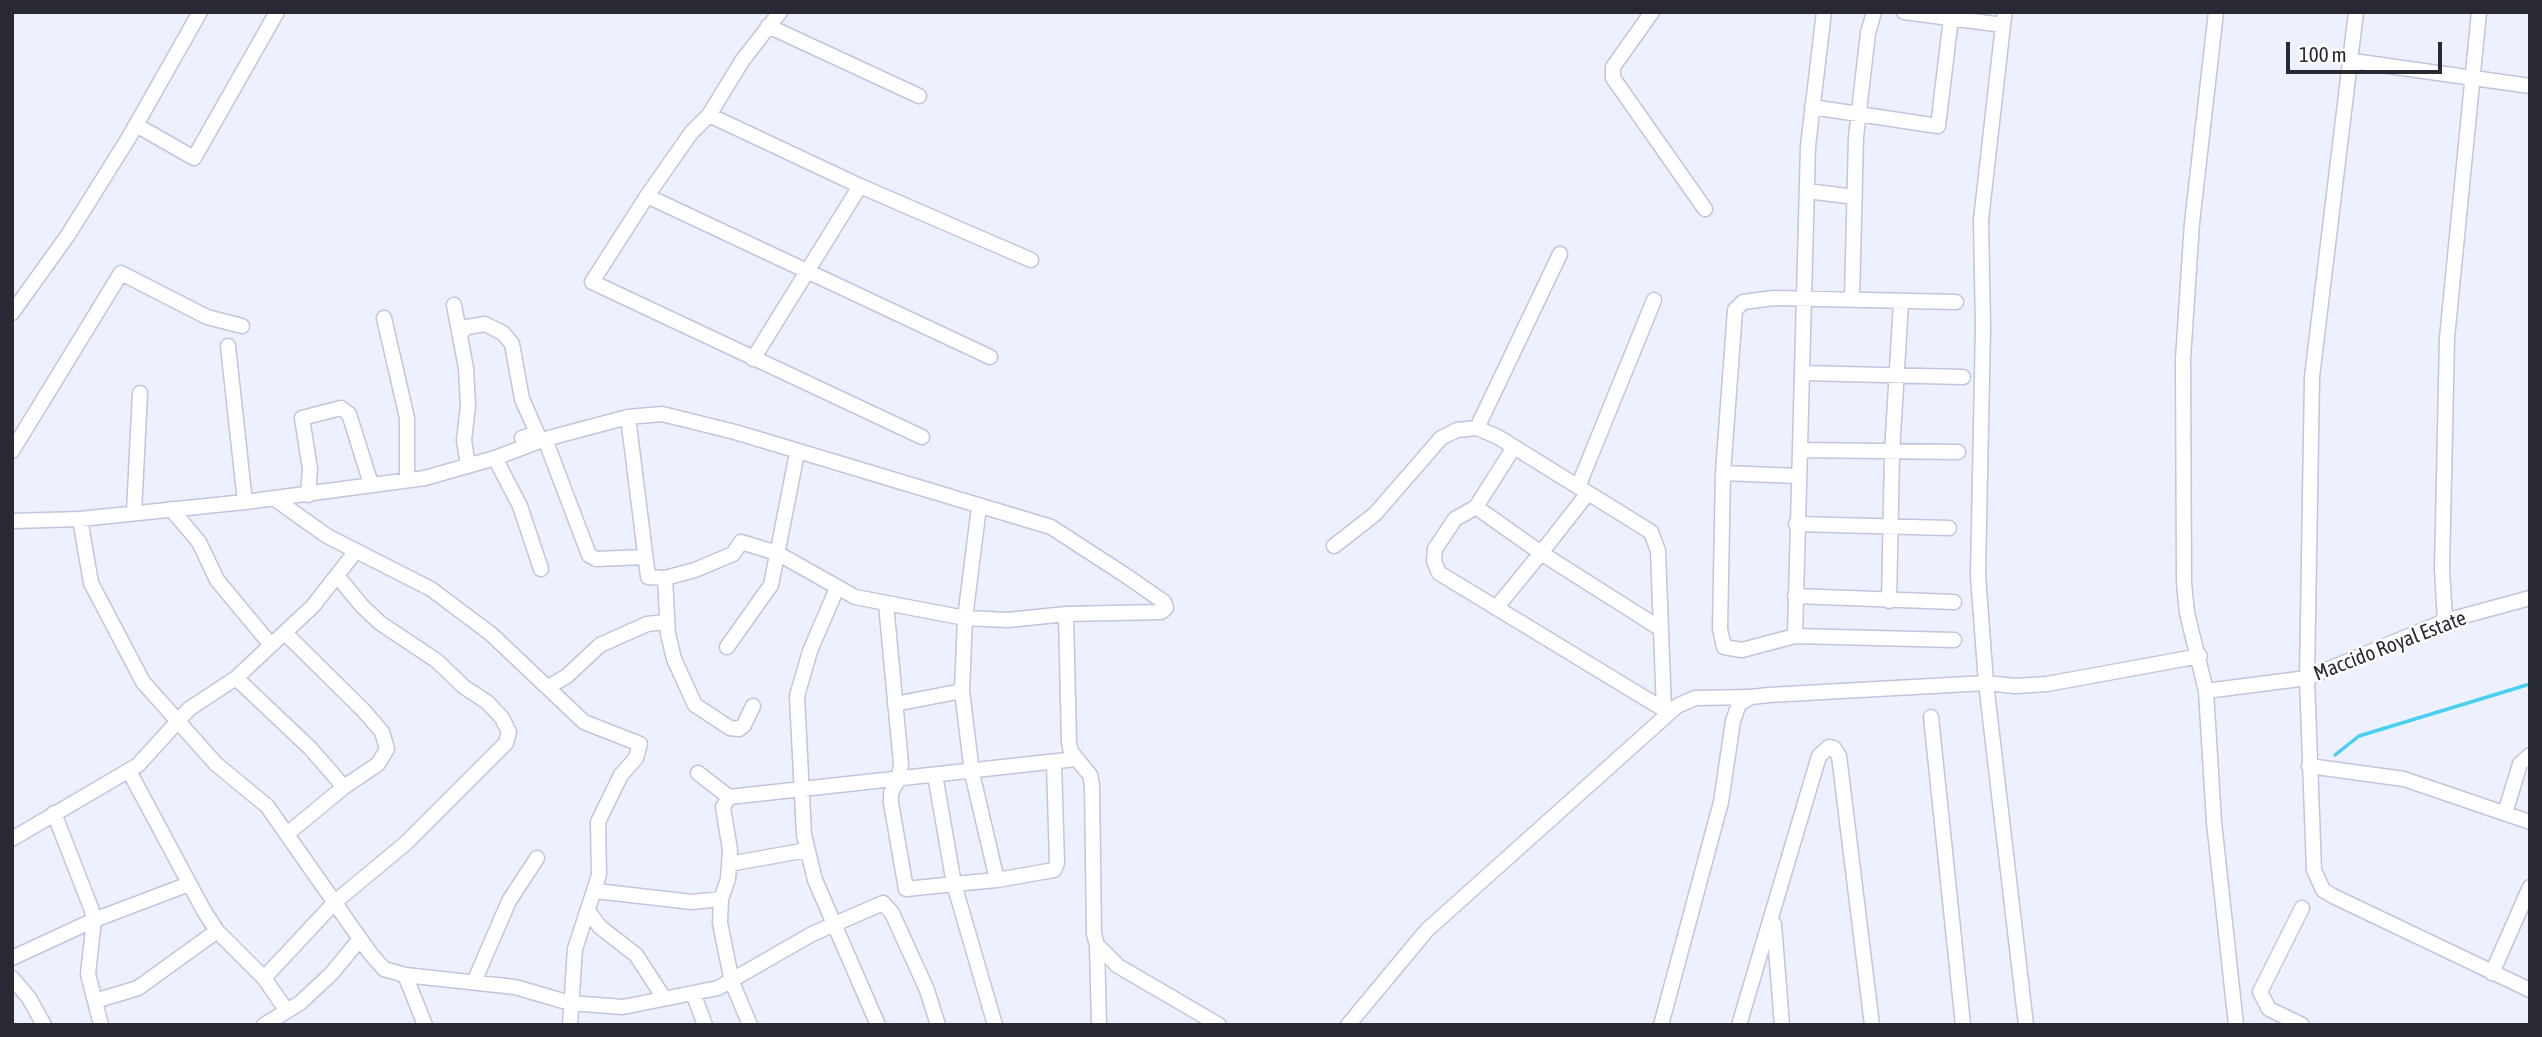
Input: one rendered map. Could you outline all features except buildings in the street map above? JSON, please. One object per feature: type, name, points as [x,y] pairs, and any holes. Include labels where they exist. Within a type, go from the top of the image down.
[{"type":"street","points":[[12,313],[68,235],[136,125],[200,12]]},
{"type":"street","points":[[136,125],[194,158],[277,12]]},
{"type":"street","points":[[779,12],[742,61],[709,115],[691,133],[647,196],[592,282],[922,437]]},
{"type":"street","points":[[1652,12],[1614,67],[1613,78],[1705,209]]},
{"type":"street","points":[[1795,636],[1807,191],[1812,107],[1824,12]]},
{"type":"street","points":[[1852,299],[1858,115],[1874,12]]},
{"type":"street","points":[[1904,12],[1951,18],[2004,19],[1981,220],[1983,327],[1978,562],[1986,683],[2026,1025]]},
{"type":"street","points":[[2216,12],[2192,223],[2183,359],[2184,583],[2187,612],[2200,656],[2206,691],[2214,822],[2236,1025]]},
{"type":"street","points":[[2356,12],[2312,377],[2306,678],[2314,870],[2323,890],[2530,990]]},
{"type":"street","points":[[2445,621],[2442,569],[2447,338],[2479,12]]},
{"type":"street","points":[[1812,107],[1938,126],[1951,18]]},
{"type":"street","points":[[768,26],[919,96]]},
{"type":"street","points":[[2351,65],[2360,62],[2530,86]]},
{"type":"street","points":[[709,115],[860,186],[1031,260]]},
{"type":"street","points":[[753,359],[860,186]]},
{"type":"street","points":[[1807,191],[1854,197]]},
{"type":"street","points":[[647,196],[990,357]]},
{"type":"street","points":[[1477,428],[1560,254]]},
{"type":"street","points":[[12,451],[121,273],[207,317],[242,326]]},
{"type":"street","points":[[1954,640],[1795,636],[1742,650],[1724,647],[1720,629],[1723,473],[1735,310],[1749,301],[1804,298],[1956,302]]},
{"type":"street","points":[[1496,608],[1541,553],[1583,490],[1654,300]]},
{"type":"street","points":[[1889,601],[1895,377],[1901,302]]},
{"type":"street","points":[[454,305],[467,375],[464,440],[468,466]]},
{"type":"street","points":[[384,318],[407,418],[407,480]]},
{"type":"street","points":[[461,332],[467,327],[485,324],[503,333],[512,344],[522,399],[537,433],[518,440],[511,451]]},
{"type":"street","points":[[229,346],[245,502]]},
{"type":"street","points":[[1802,373],[1963,377]]},
{"type":"street","points":[[134,512],[140,393]]},
{"type":"street","points":[[308,495],[310,469],[302,418],[341,408],[349,414],[371,484]]},
{"type":"street","points":[[12,521],[80,519],[275,499],[407,480],[468,466],[545,439],[628,417],[662,414],[735,432],[797,453],[1051,527],[1164,602],[1166,608],[1161,612],[1066,614],[1008,620],[965,618],[940,611],[855,597],[777,553],[741,542],[733,554],[665,579],[648,577],[628,417]]},
{"type":"street","points":[[1334,546],[1375,514],[1441,438],[1457,430],[1477,428],[1514,447],[1651,532],[1655,539],[1667,711]]},
{"type":"street","points":[[545,439],[589,555],[596,559],[644,557]]},
{"type":"street","points":[[1514,447],[1476,507],[1455,519],[1435,550],[1434,561],[1439,573],[1667,711]]},
{"type":"street","points":[[1800,450],[1958,452]]},
{"type":"street","points":[[727,647],[771,585],[797,453]]},
{"type":"street","points":[[495,458],[520,506],[541,569]]},
{"type":"street","points":[[1723,473],[1798,476]]},
{"type":"street","points":[[275,499],[327,536],[431,589],[491,634],[584,722],[641,747],[636,758],[621,775],[598,822],[596,891],[575,949],[570,1025]]},
{"type":"street","points":[[979,507],[965,618],[962,691],[972,773],[997,880]]},
{"type":"street","points":[[1476,507],[1541,553],[1661,629]]},
{"type":"street","points":[[171,509],[199,542],[218,580],[271,645]]},
{"type":"street","points":[[80,519],[86,568],[102,607],[144,682],[216,764],[267,806],[384,969],[405,975],[515,987],[570,1003],[623,1007],[732,982],[833,924],[875,904],[888,906],[927,990],[938,1025]]},
{"type":"street","points":[[1796,524],[1949,528]]},
{"type":"street","points":[[12,839],[129,771],[160,745],[188,709],[236,678],[285,632],[338,577],[356,551]]},
{"type":"street","points":[[264,978],[335,902],[407,843],[506,743],[509,732],[502,718],[487,702],[464,687],[437,661],[380,622],[362,606],[338,577]]},
{"type":"street","points":[[665,579],[665,622],[674,659],[695,705],[730,728],[738,729],[744,725],[753,706]]},
{"type":"street","points":[[837,588],[810,652],[797,696],[800,790],[807,850],[815,880],[878,1025]]},
{"type":"street","points":[[1795,596],[1954,602]]},
{"type":"street","name":"Maccido Royal Estate","points":[[2206,691],[2306,678],[2445,621],[2530,597]]},
{"type":"street","points":[[886,604],[899,778],[891,793],[891,803],[906,889],[997,880],[1050,873],[1054,870],[1057,863],[1054,762]]},
{"type":"street","points":[[1066,614],[1069,743],[1076,759],[1085,766],[1092,785],[1094,934],[1097,945],[1099,1025]]},
{"type":"street","points":[[548,687],[567,676],[600,645],[647,624],[665,622]]},
{"type":"street","points":[[285,632],[364,711],[386,740],[387,750],[378,764],[344,787],[287,834]]},
{"type":"street","points":[[1348,1025],[1427,930],[1667,711],[1695,698],[1986,683],[2015,686],[2047,684],[2200,656]]},
{"type":"street","points":[[236,678],[304,742],[344,787]]},
{"type":"street","points":[[895,704],[962,691]]},
{"type":"street","points":[[1661,1025],[1721,802],[1733,721],[1739,704],[1751,697]]},
{"type":"street","points":[[1931,717],[1963,1025]]},
{"type":"street","points":[[1739,1025],[1819,756],[1829,747],[1834,748],[1839,756],[1872,1025]]},
{"type":"street","points":[[2505,813],[2520,764],[2530,755]]},
{"type":"street","points":[[698,773],[729,797],[899,778],[972,773],[1076,759]]},
{"type":"street","points":[[2309,766],[2404,779],[2530,822]]},
{"type":"street","points":[[129,771],[217,931],[264,978],[287,1012]]},
{"type":"street","points":[[935,775],[954,884],[995,1025]]},
{"type":"street","points":[[729,797],[723,807],[730,850],[728,879],[721,899],[723,949],[732,982],[750,1025]]},
{"type":"street","points":[[54,813],[94,920],[87,961],[101,1025]]},
{"type":"street","points":[[729,864],[807,850]]},
{"type":"street","points":[[474,982],[509,901],[537,858]]},
{"type":"street","points":[[12,958],[94,920],[189,884]]},
{"type":"street","points":[[2492,973],[2530,887]]},
{"type":"street","points":[[596,891],[692,902],[721,899]]},
{"type":"street","points":[[2302,908],[2260,992],[2269,1009],[2302,1025]]},
{"type":"street","points":[[588,911],[600,927],[636,955],[664,998]]},
{"type":"street","points":[[1773,916],[1782,1025]]},
{"type":"street","points":[[95,1001],[138,988],[217,931]]},
{"type":"street","points":[[264,1025],[287,1012],[332,973],[360,939]]},
{"type":"street","points":[[1097,945],[1118,966],[1219,1025]]},
{"type":"street","points":[[405,975],[425,1025]]},
{"type":"street","points":[[12,978],[29,998],[44,1025]]},
{"type":"street","points":[[693,993],[705,1025]]},
{"type":"waterway","points":[[2335,755],[2359,736],[2530,684]]}]
